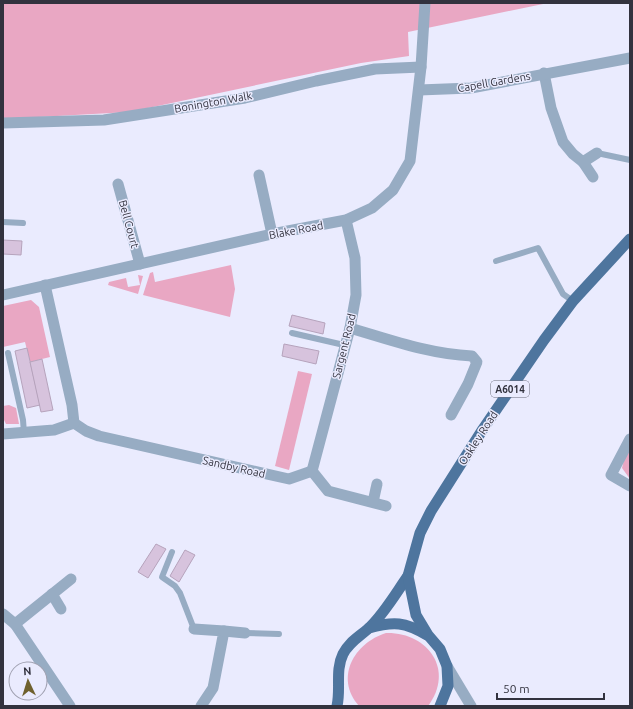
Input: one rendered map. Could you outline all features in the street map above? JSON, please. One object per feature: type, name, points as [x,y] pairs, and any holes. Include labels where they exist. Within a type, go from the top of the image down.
[{"type":"main road","name":"Oakley Road","points":[[346,706],[340,693],[338,674],[343,655],[354,639],[369,628],[408,576],[420,533],[431,511],[517,378],[573,301],[630,239]]},
{"type":"main road","name":"Oakley Road","points":[[408,576],[416,615],[428,635],[440,649],[447,666],[448,686],[440,706]]},
{"type":"main road","name":"Oakley Road","points":[[369,628],[389,623],[403,624],[409,625],[428,635]]},
{"type":"main road","name":"Oakley Road","points":[[337,706],[340,693]]},
{"type":"street","name":"Blake Road","points":[[3,295],[272,234],[346,220],[372,208],[393,190],[406,171],[410,161],[422,67],[425,3]]},
{"type":"street","name":"Capell Gardens","points":[[419,90],[471,88],[544,73],[630,58]]},
{"type":"street","name":"Bonington Walk","points":[[3,123],[104,120],[245,98],[316,81],[375,70],[422,67]]},
{"type":"street","name":"Capell Gardens","points":[[544,73],[551,108],[563,142],[573,154],[583,162],[593,177]]},
{"type":"street","points":[[583,162],[597,153]]},
{"type":"street","points":[[259,175],[272,234]]},
{"type":"street","name":"Bell Court","points":[[118,184],[140,264]]},
{"type":"street","name":"Sargent Road","points":[[312,471],[344,345],[350,328],[356,295],[355,258],[346,220]]},
{"type":"street","points":[[3,434],[54,430],[74,423],[72,405],[44,285]]},
{"type":"street","points":[[350,328],[421,350],[447,355],[472,356],[477,362],[468,384],[451,415]]},
{"type":"street","name":"Sandby Road","points":[[74,423],[86,431],[99,436],[289,479],[312,471]]},
{"type":"street","points":[[630,438],[611,475],[630,486]]},
{"type":"street","points":[[312,471],[328,491],[386,506]]},
{"type":"street","points":[[372,502],[377,484]]},
{"type":"street","points":[[15,624],[71,579]]},
{"type":"street","points":[[52,594],[61,609]]},
{"type":"street","points":[[3,614],[15,624],[70,706]]},
{"type":"street","points":[[194,629],[244,632]]},
{"type":"street","points":[[201,706],[213,688],[224,631]]},
{"type":"street","points":[[447,666],[471,706]]},
{"type":"lane","points":[[597,153],[630,160]]},
{"type":"lane","points":[[3,222],[22,223]]},
{"type":"lane","points":[[496,261],[538,248],[563,294],[573,301]]},
{"type":"lane","points":[[292,333],[344,345]]},
{"type":"lane","points":[[8,353],[23,420],[24,433]]},
{"type":"lane","points":[[172,552],[162,576],[175,586],[180,593],[194,629]]},
{"type":"lane","points":[[244,632],[279,634]]},
{"type":"shaded area","points":[[3,3],[548,3],[408,32],[409,56],[361,63],[129,112],[3,119]]},
{"type":"shaded area","points":[[231,265],[235,289],[230,317],[143,295],[150,273],[153,272],[155,282]]},
{"type":"shaded area","points":[[138,275],[143,276],[138,294],[108,285],[109,282],[126,278],[128,287],[140,285]]},
{"type":"shaded area","points":[[31,300],[39,307],[50,357],[30,362],[25,342],[3,347],[3,306]]},
{"type":"shaded area","points":[[298,371],[312,374],[289,470],[275,466]]},
{"type":"shaded area","points":[[9,405],[16,408],[19,424],[6,424],[3,418],[3,406]]},
{"type":"shaded area","points":[[630,448],[630,479],[622,468]]},
{"type":"shaded area","points":[[386,633],[401,634],[414,639],[425,646],[433,656],[438,667],[439,679],[436,692],[428,706],[359,706],[352,695],[348,684],[348,673],[351,663],[357,653],[365,645]]},
{"type":"building","points":[[3,240],[22,241],[21,255],[3,254]]},
{"type":"building","points":[[292,315],[325,323],[323,334],[289,326]]},
{"type":"building","points":[[284,344],[319,351],[316,364],[282,356]]},
{"type":"building","points":[[27,348],[40,405],[27,408],[15,351]]},
{"type":"building","points":[[42,359],[53,410],[41,412],[30,362]]},
{"type":"building","points":[[156,544],[166,549],[148,578],[138,572]]},
{"type":"building","points":[[185,550],[195,555],[179,582],[170,576]]}]
